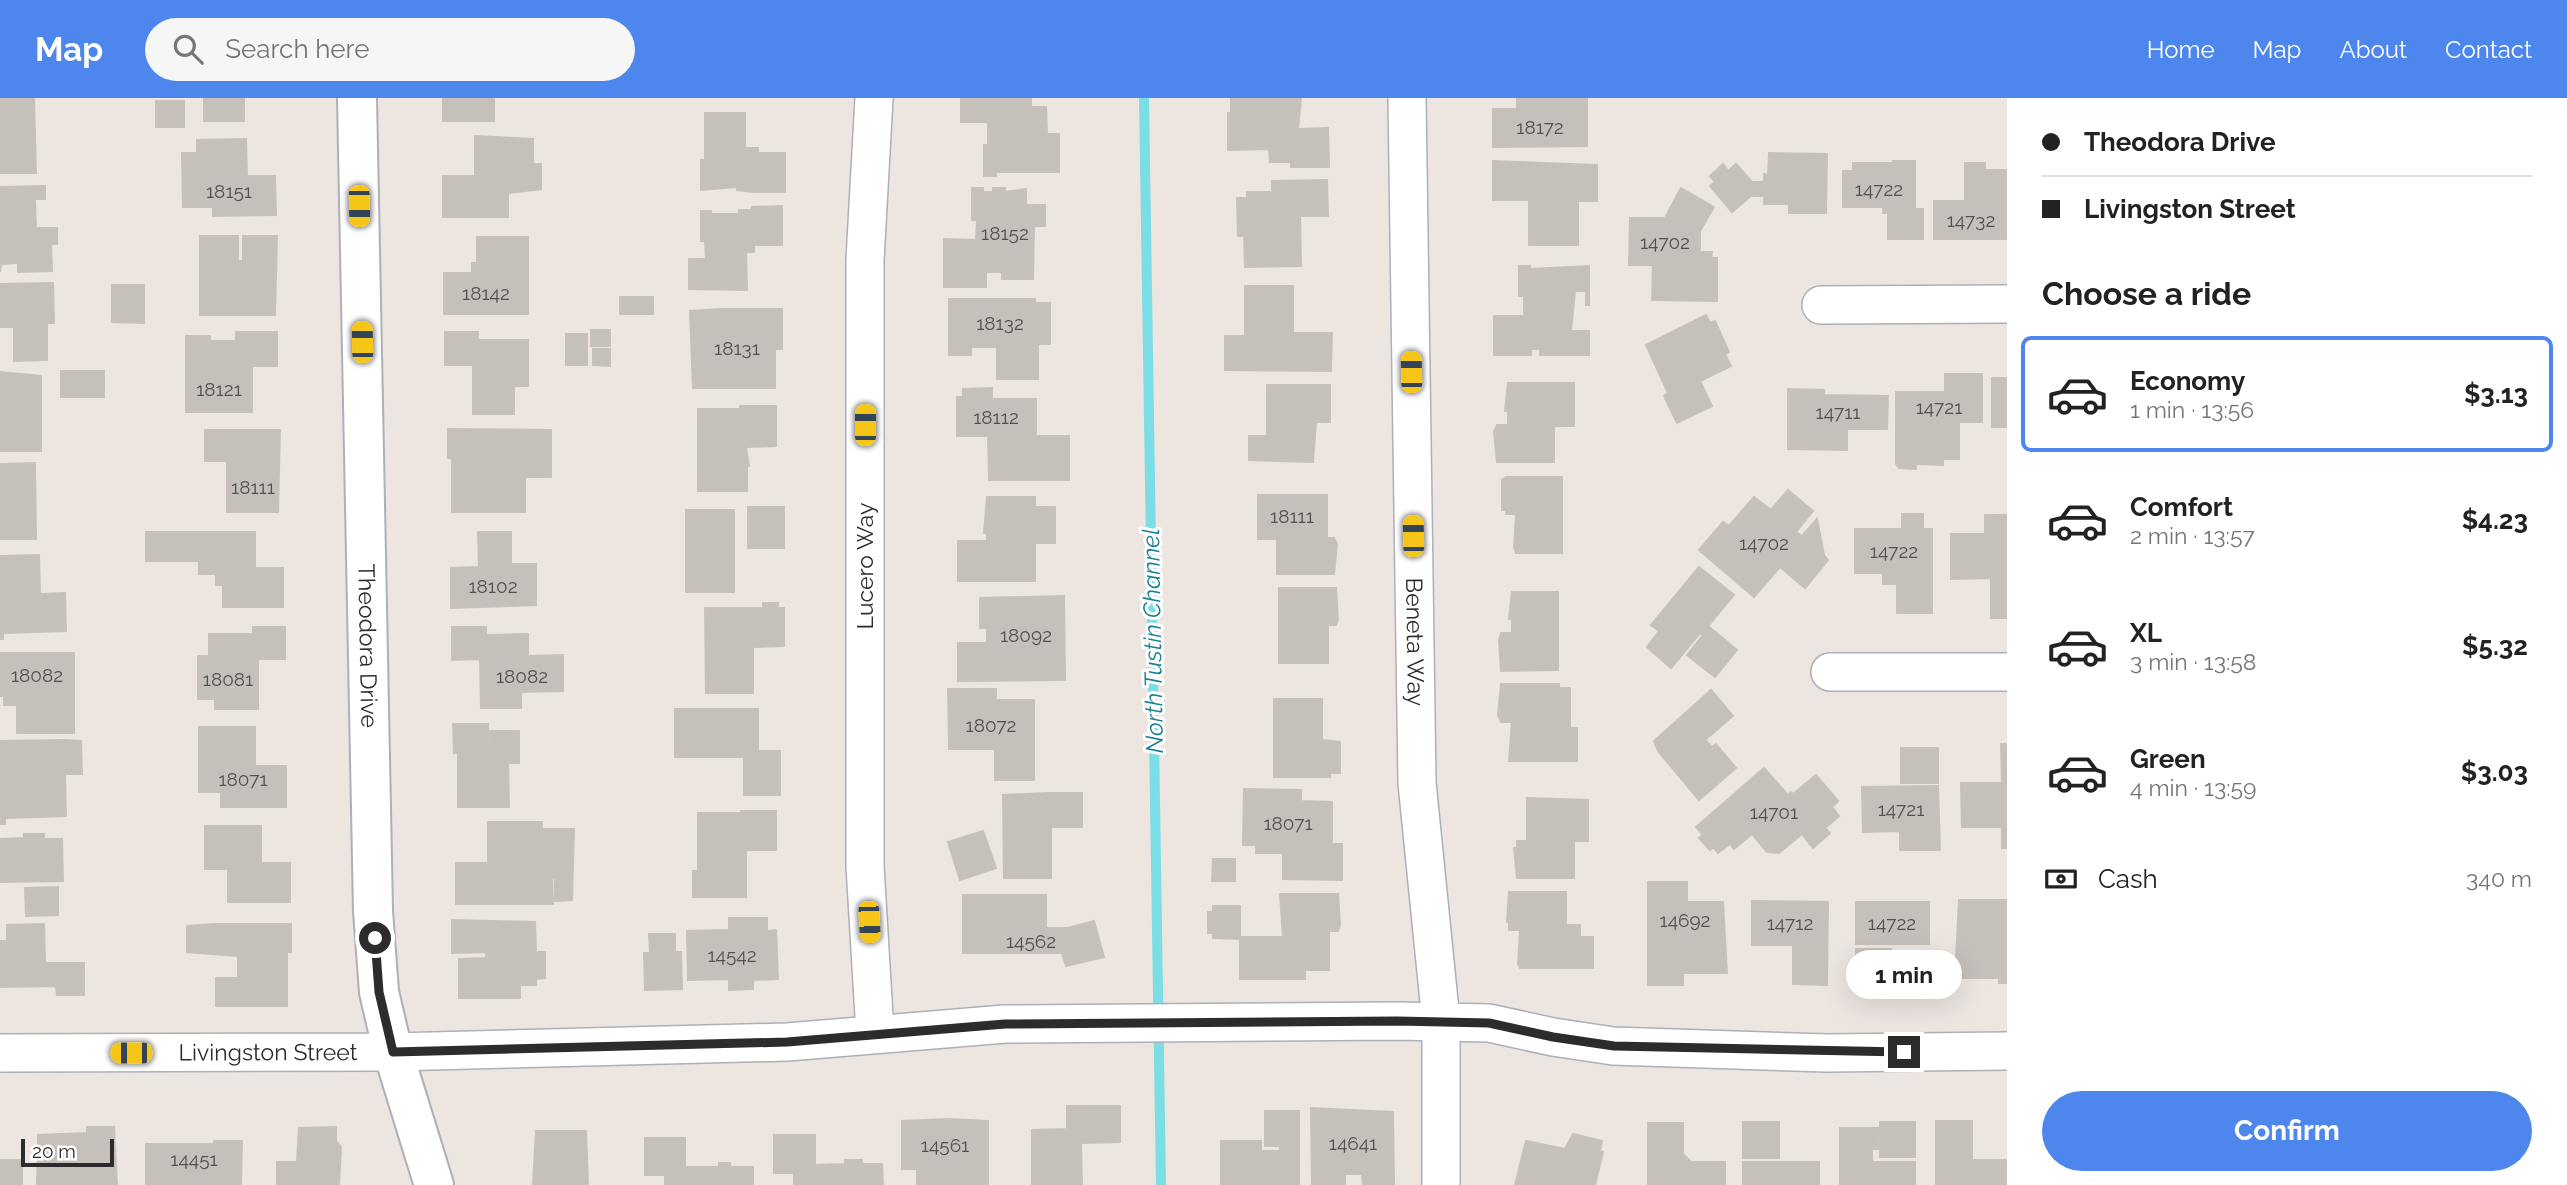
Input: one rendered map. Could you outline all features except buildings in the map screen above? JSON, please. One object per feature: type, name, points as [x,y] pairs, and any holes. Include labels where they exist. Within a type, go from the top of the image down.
[{"type":"street","name":"Theodora Drive","points":[[357,98],[373,911],[379,992],[393,1052],[434,1185]]},
{"type":"street","name":"Lucero Way","points":[[874,98],[865,260],[865,866],[875,1033]]},
{"type":"street","name":"Beneta Way","points":[[1407,98],[1417,783],[1441,1021],[1440,1185]]},
{"type":"street","points":[[1821,305],[2007,304]]},
{"type":"street","points":[[1830,672],[2007,672]]},
{"type":"street","name":"Livingston Street","points":[[0,1053],[393,1052],[787,1042],[1005,1024],[1441,1021]]},
{"type":"street","points":[[1441,1021],[1489,1023],[1553,1037],[1614,1046],[1827,1052],[2007,1051]]},
{"type":"waterway","name":"North Tustin Channel","points":[[1144,98],[1161,1185]]},
{"type":"route","points":[[375,938],[379,992],[393,1052],[787,1042],[1005,1024],[1397,1021],[1489,1023],[1553,1037],[1614,1046],[1904,1052]]}]
